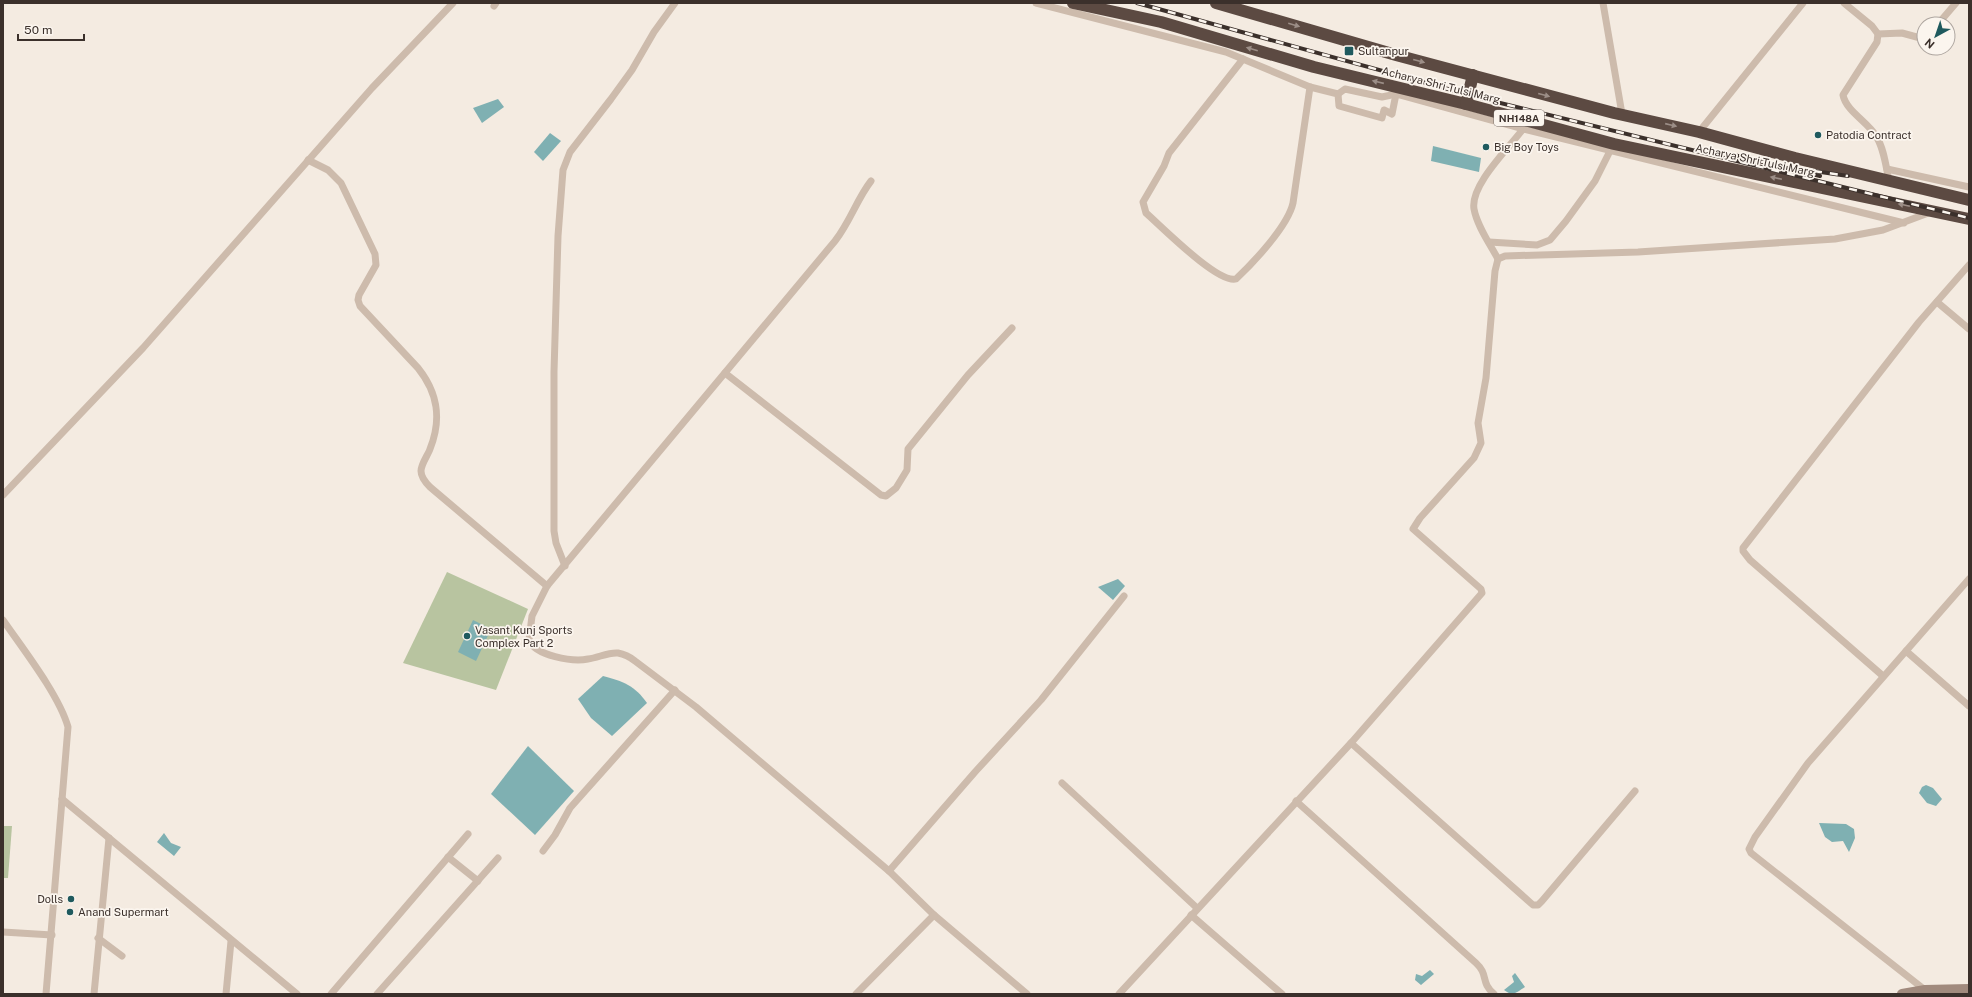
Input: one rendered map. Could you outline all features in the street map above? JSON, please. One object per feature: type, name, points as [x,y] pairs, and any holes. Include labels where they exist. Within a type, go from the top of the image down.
[{"type":"highway","name":"Acharya Shri Tulsi Marg","points":[[1073,3],[1161,22],[1314,67],[1466,104],[1612,147],[1969,219]]},
{"type":"highway","name":"Acharya Shri Tulsi Marg","points":[[1216,3],[1473,75],[1622,114],[1969,200]]},
{"type":"highway","points":[[1466,104],[1473,75]]},
{"type":"street","points":[[3,495],[143,348],[372,88],[453,3]]},
{"type":"street","points":[[565,566],[556,543],[554,531],[553,449],[558,236],[563,170],[570,152],[632,70],[654,32],[675,3]]},
{"type":"street","points":[[1036,3],[1226,52],[1310,86],[1338,94]]},
{"type":"street","points":[[1603,3],[1622,114]]},
{"type":"street","points":[[1699,132],[1804,3]]},
{"type":"street","points":[[1844,3],[1872,26],[1878,34],[1877,42],[1843,94],[1847,103],[1876,134],[1887,169],[1889,181]]},
{"type":"street","points":[[1945,16],[1956,3]]},
{"type":"street","points":[[1878,34],[1902,33],[1916,37]]},
{"type":"street","points":[[1243,59],[1169,153],[1164,166],[1143,202],[1146,213],[1173,238],[1200,261],[1229,279],[1236,279],[1246,270],[1282,225],[1292,207],[1310,86]]},
{"type":"street","points":[[1338,94],[1345,88],[1382,97],[1396,94],[1523,129],[1612,147],[1904,223]]},
{"type":"street","points":[[1338,94],[1339,106],[1382,118],[1384,110],[1392,114],[1396,94]]},
{"type":"street","points":[[1119,994],[1190,915],[1351,743],[1482,591],[1413,529],[1420,518],[1474,458],[1480,448],[1481,444],[1478,423],[1486,378],[1495,272],[1498,259],[1474,209],[1475,194],[1484,177],[1512,145],[1523,129]]},
{"type":"street","points":[[1489,242],[1537,245],[1550,240],[1595,181],[1612,147]]},
{"type":"street","points":[[308,160],[328,170],[341,183],[375,254],[376,265],[359,295],[358,300],[360,306],[418,368],[426,378],[434,393],[438,420],[434,440],[422,466],[423,477],[430,487],[547,586]]},
{"type":"street","points":[[1887,169],[1969,187]]},
{"type":"street","points":[[871,181],[862,193],[844,229],[547,586],[534,612],[529,634],[531,644],[536,649],[568,660],[582,660],[612,653],[621,653],[629,657],[675,690],[889,871],[934,915],[1027,994]]},
{"type":"street","points":[[1498,259],[1505,256],[1638,252],[1835,239],[1883,230],[1933,211]]},
{"type":"street","points":[[1883,676],[1750,560],[1742,551],[1919,322],[1969,265]]},
{"type":"street","points":[[1937,302],[1969,329]]},
{"type":"street","points":[[725,373],[881,494],[886,496],[896,488],[907,470],[908,449],[968,375],[1012,328]]},
{"type":"street","points":[[1925,990],[1755,856],[1749,849],[1755,837],[1808,763],[1969,579]]},
{"type":"street","points":[[889,871],[975,772],[1041,700],[1124,596]]},
{"type":"street","points":[[3,620],[49,689],[66,719],[68,737],[46,994]]},
{"type":"street","points":[[1906,651],[1969,706]]},
{"type":"street","points":[[543,851],[555,835],[570,808],[675,690]]},
{"type":"street","points":[[1351,743],[1533,905],[1538,905],[1542,901],[1635,791]]},
{"type":"street","points":[[1062,783],[1197,908]]},
{"type":"street","points":[[62,799],[293,992]]},
{"type":"street","points":[[1296,801],[1476,963],[1483,972],[1485,986],[1494,994]]},
{"type":"street","points":[[331,994],[468,834]]},
{"type":"street","points":[[94,994],[98,938],[109,838]]},
{"type":"street","points":[[448,857],[478,881]]},
{"type":"street","points":[[376,994],[498,858]]},
{"type":"street","points":[[856,994],[934,915]]},
{"type":"street","points":[[1190,915],[1282,994]]},
{"type":"street","points":[[3,932],[52,936]]},
{"type":"street","points":[[98,938],[122,956]]},
{"type":"street","points":[[226,994],[231,941]]},
{"type":"street","points":[[1902,994],[1925,990],[1969,989]]},
{"type":"green space","name":"Vasant Kunj Sports Complex Part 2","points":[[447,572],[528,609],[496,690],[403,663]]},
{"type":"green space","points":[[3,826],[12,826],[8,878],[3,878]]},
{"type":"water","points":[[498,99],[504,107],[482,123],[473,108]]},
{"type":"water","points":[[550,133],[561,141],[543,161],[534,152]]},
{"type":"water","points":[[1433,146],[1481,158],[1479,172],[1431,161]]},
{"type":"water","points":[[1118,579],[1125,586],[1113,600],[1098,587]]},
{"type":"water","points":[[473,620],[491,629],[476,661],[458,652]]},
{"type":"water","points":[[603,676],[617,680],[633,688],[647,703],[612,736],[591,718],[578,699]]},
{"type":"water","points":[[528,746],[574,791],[535,835],[491,794]]},
{"type":"water","points":[[1926,785],[1933,788],[1942,799],[1936,806],[1927,803],[1919,793],[1922,787]]},
{"type":"water","points":[[1819,823],[1846,824],[1854,829],[1855,838],[1849,852],[1843,841],[1832,842],[1825,837]]},
{"type":"water","points":[[164,833],[171,843],[181,847],[174,856],[157,842]]},
{"type":"water","points":[[1430,970],[1434,974],[1421,985],[1415,980],[1416,974],[1422,976]]},
{"type":"water","points":[[1515,973],[1525,987],[1515,993],[1507,992],[1504,990],[1514,982],[1512,976]]},
{"type":"railway","points":[[1137,3],[1484,99],[1969,218]]},
{"type":"railway","points":[[1730,154],[1820,176]]},
{"type":"railway","points":[[1814,171],[1848,176]]},
{"type":"place","name":"Sultanpur","points":[[1349,51]]},
{"type":"place","name":"Patodia Contract","points":[[1818,135]]},
{"type":"place","name":"Big Boy Toys","points":[[1486,147]]},
{"type":"place","name":"Vasant Kunj Sports Complex Part 2","points":[[467,636]]},
{"type":"place","name":"Dolls","points":[[71,899]]},
{"type":"place","name":"Anand Supermart","points":[[70,912]]}]
